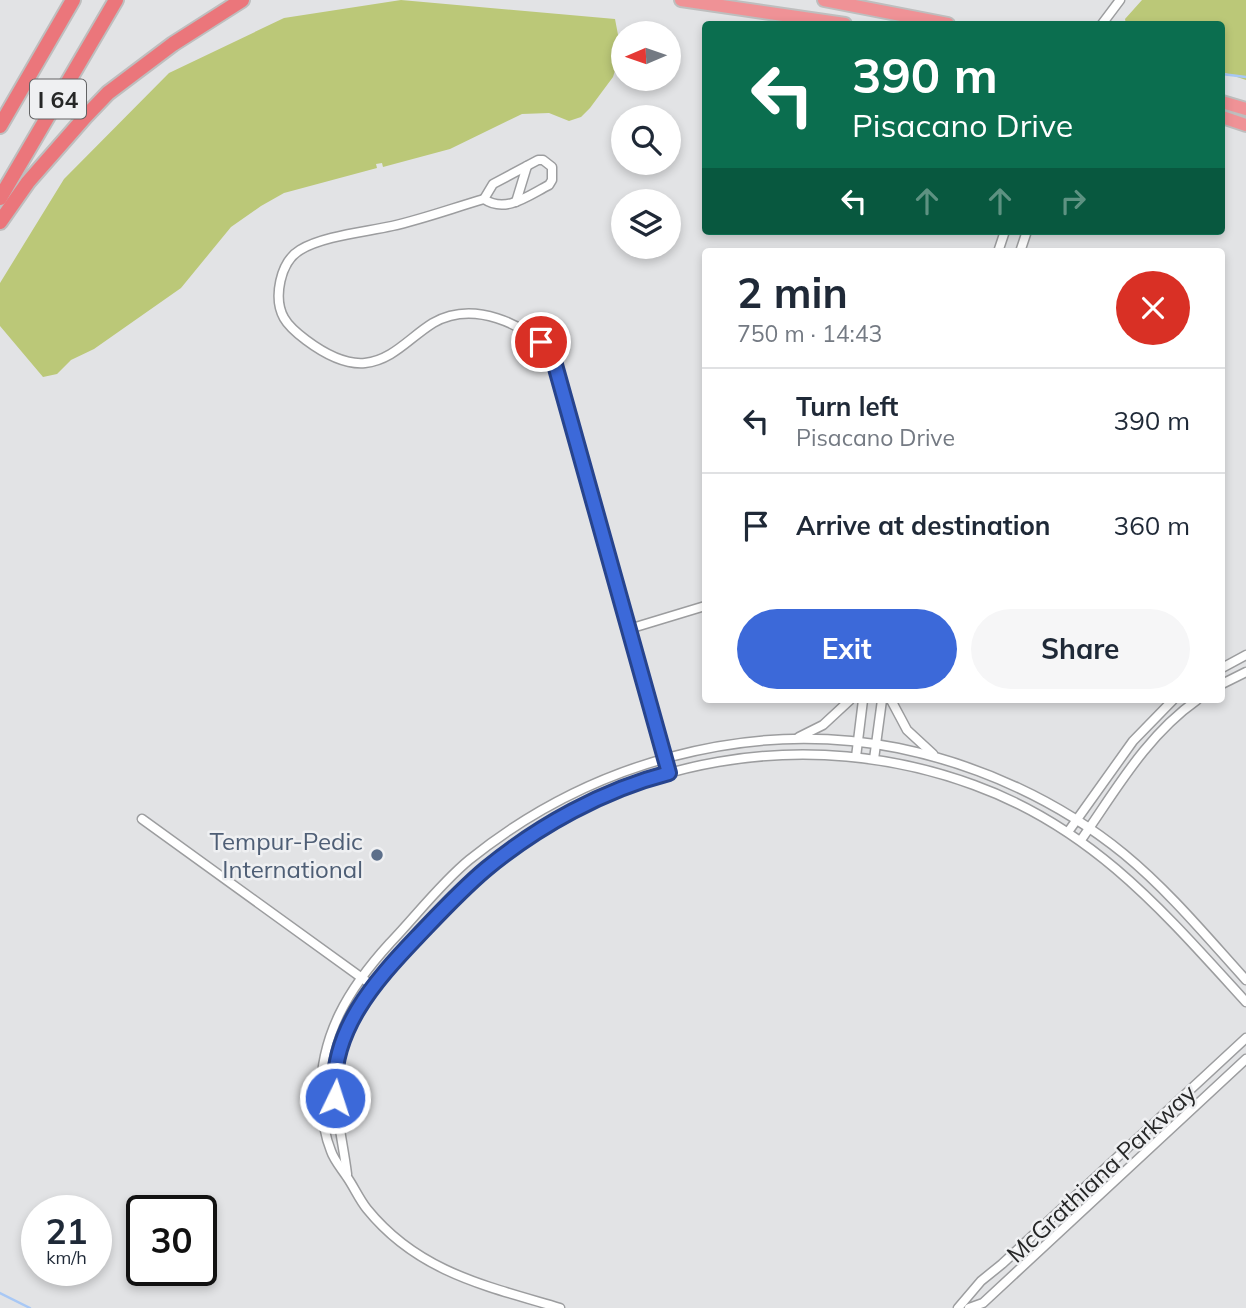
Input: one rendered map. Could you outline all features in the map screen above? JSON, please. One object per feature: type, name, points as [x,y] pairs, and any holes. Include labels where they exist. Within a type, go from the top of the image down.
[{"type":"highway","name":"I 64","points":[[0,126],[73,0]]},
{"type":"highway","name":"I 64","points":[[0,198],[116,0]]},
{"type":"highway","points":[[0,222],[28,182],[108,93],[173,44],[242,0]]},
{"type":"highway","points":[[681,0],[824,21]]},
{"type":"highway","points":[[824,0],[932,21]]},
{"type":"highway","points":[[1225,103],[1246,109]]},
{"type":"highway","points":[[1225,118],[1246,125]]},
{"type":"street","points":[[1104,21],[1120,0]]},
{"type":"street","points":[[484,199],[492,205],[503,206],[516,202],[549,185],[552,180],[552,167],[543,160],[538,160],[493,184],[484,199],[396,225],[324,241],[300,250],[289,262],[279,288],[283,316],[299,335],[323,353],[364,363],[396,352],[434,323],[470,314],[491,316],[507,322],[541,342],[552,354],[669,773]]},
{"type":"street","points":[[516,202],[527,166]]},
{"type":"street","points":[[629,629],[702,607]]},
{"type":"street","points":[[1225,666],[1246,655]]},
{"type":"street","points":[[1225,682],[1246,672]]},
{"type":"street","points":[[789,739],[810,733],[824,725],[847,703]]},
{"type":"street","points":[[856,757],[863,703]]},
{"type":"street","points":[[874,759],[882,703]]},
{"type":"street","points":[[892,703],[907,730],[942,759]]},
{"type":"street","points":[[1068,832],[1133,741],[1170,703]]},
{"type":"street","points":[[1082,841],[1144,750],[1193,703]]},
{"type":"street","points":[[560,1308],[463,1279],[414,1254],[367,1209],[332,1155],[325,1134],[321,1081],[326,1043],[343,1004],[360,977],[458,870],[500,836],[592,784],[665,758],[718,746],[789,739],[876,744],[942,759],[1012,785],[1077,820],[1150,877],[1246,980]]},
{"type":"street","points":[[347,1177],[334,1083],[342,1041],[355,1013],[373,986],[465,888],[494,863],[540,832],[611,793],[669,773],[712,762],[759,755],[856,757],[930,771],[975,785],[1032,811],[1082,841],[1111,863],[1151,899],[1246,1002]]},
{"type":"street","points":[[530,817],[540,832]]},
{"type":"street","points":[[142,819],[373,986]]},
{"type":"street","name":"McGrathiana Parkway","points":[[958,1308],[981,1281],[1246,1038]]},
{"type":"street","name":"McGrathiana Parkway","points":[[969,1308],[983,1303],[1246,1059]]},
{"type":"green space","points":[[401,0],[615,19],[611,21],[611,80],[581,117],[569,121],[549,113],[522,114],[450,149],[383,167],[382,163],[376,164],[377,168],[284,193],[231,227],[181,288],[94,349],[71,360],[57,374],[43,377],[0,326],[0,283],[64,179],[169,73],[284,18]]},
{"type":"green space","points":[[1142,0],[1246,0],[1246,80],[1225,73],[1225,21],[1125,19]]},
{"type":"waterway","points":[[1225,74],[1246,77]]},
{"type":"waterway","points":[[0,1293],[30,1308]]},
{"type":"place","name":"Tempur-Pedic International","points":[[377,855]]},
{"type":"route","points":[[335,1098],[334,1083],[342,1041],[361,1002],[395,960],[465,888],[511,850],[563,817],[611,793],[669,773],[552,354],[541,342]]}]
